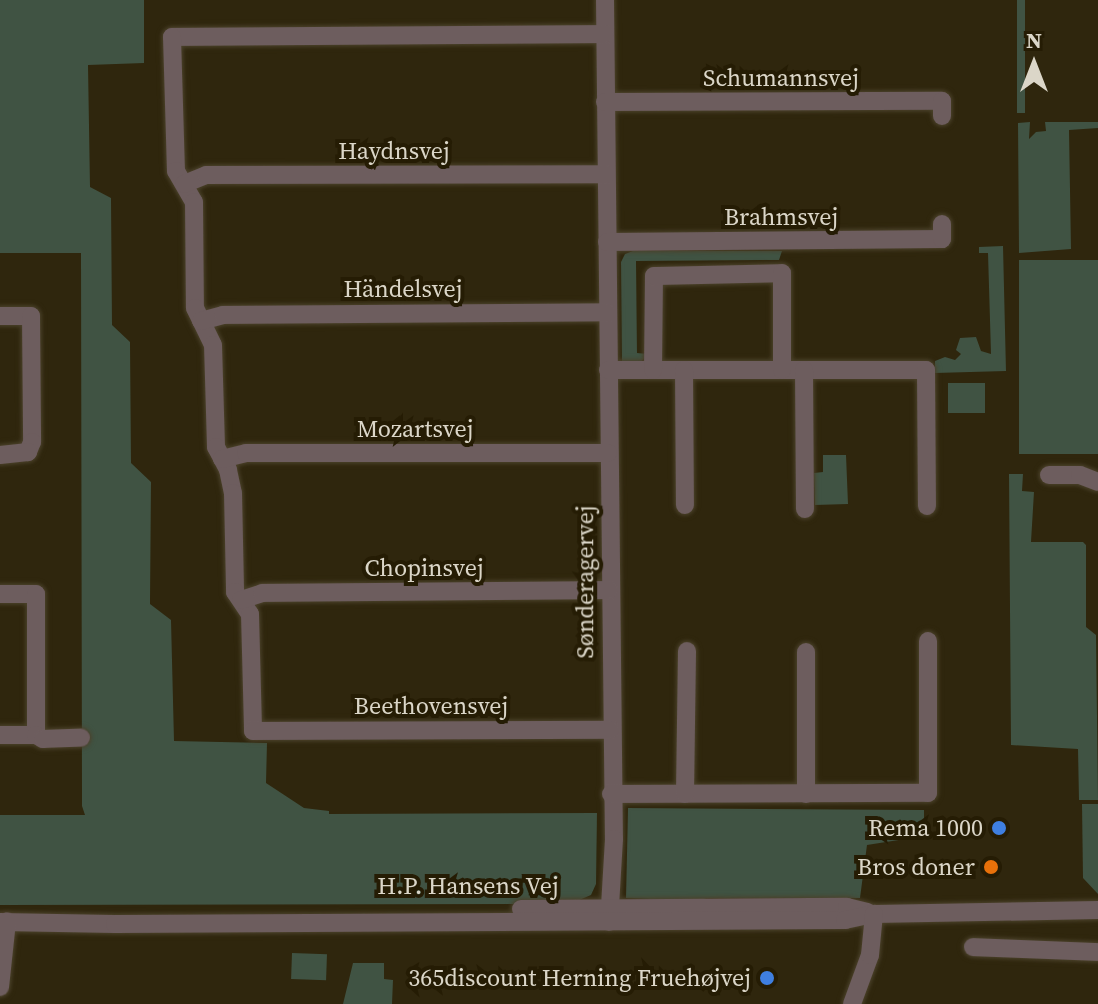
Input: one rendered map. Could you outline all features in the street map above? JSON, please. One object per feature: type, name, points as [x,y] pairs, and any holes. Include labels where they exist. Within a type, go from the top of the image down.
[{"type":"street","name":"Sønderagervej","points":[[605,0],[610,730],[614,839],[609,915]]},
{"type":"street","points":[[241,600],[235,592],[233,493],[216,447],[213,345],[195,308],[194,202],[176,171],[172,37],[605,34]]},
{"type":"street","name":"Schumannsvej","points":[[605,102],[942,101],[942,116]]},
{"type":"street","name":"Haydnsvej","points":[[184,184],[206,175],[606,174]]},
{"type":"street","name":"Brahmsvej","points":[[607,242],[942,239],[942,224]]},
{"type":"street","points":[[653,370],[654,276],[782,273],[782,370]]},
{"type":"street","name":"Händelsvej","points":[[201,321],[223,315],[607,312]]},
{"type":"street","points":[[0,316],[31,316],[32,442],[28,452],[0,455]]},
{"type":"street","points":[[608,370],[926,370],[927,506]]},
{"type":"street","points":[[684,370],[685,505]]},
{"type":"street","points":[[804,370],[805,509]]},
{"type":"street","name":"Mozartsvej","points":[[222,459],[246,453],[608,453]]},
{"type":"street","points":[[1049,475],[1080,475],[1098,482]]},
{"type":"street","name":"Chopinsvej","points":[[241,600],[262,593],[609,590]]},
{"type":"street","points":[[0,594],[36,594],[36,735]]},
{"type":"street","name":"Beethovensvej","points":[[241,600],[250,614],[253,731],[610,730]]},
{"type":"street","points":[[611,794],[928,793],[928,641]]},
{"type":"street","points":[[685,794],[687,651]]},
{"type":"street","points":[[806,652],[806,794]]},
{"type":"street","points":[[0,735],[36,735],[43,739],[81,738]]},
{"type":"street","name":"H.P. Hansens Vej","points":[[4,921],[63,920],[133,912],[609,915],[847,907],[874,914],[1092,911]]},
{"type":"street","points":[[852,1004],[870,955],[874,914]]},
{"type":"street","points":[[0,987],[4,921]]},
{"type":"street","points":[[973,947],[1098,952]]},
{"type":"green space","points":[[0,0],[144,0],[144,63],[88,65],[90,187],[111,198],[112,325],[130,342],[131,463],[151,482],[150,604],[171,620],[174,741],[267,743],[266,783],[304,808],[329,811],[329,814],[597,813],[596,884],[591,895],[570,904],[0,905],[0,815],[85,815],[82,806],[81,253],[0,253]]},
{"type":"green space","points":[[1017,0],[1025,0],[1025,113],[1017,113]]},
{"type":"green space","points":[[1030,122],[1029,139],[1036,132],[1046,131],[1045,122],[1098,122],[1098,128],[1069,130],[1071,249],[1019,253],[1018,123]]},
{"type":"green space","points":[[1003,246],[1006,371],[935,373],[935,361],[945,357],[955,360],[961,354],[956,350],[960,338],[976,337],[981,351],[991,354],[988,253],[979,253],[979,247]]},
{"type":"green space","points":[[633,251],[782,251],[779,260],[636,261],[637,353],[648,354],[639,364],[622,364],[621,262],[625,254]]},
{"type":"green space","points":[[1019,260],[1098,260],[1098,454],[1019,454]]},
{"type":"green space","points":[[948,383],[985,383],[985,413],[948,413]]},
{"type":"green space","points":[[823,455],[846,455],[848,504],[815,505],[814,473],[823,472]]},
{"type":"green space","points":[[1009,474],[1023,474],[1022,491],[1034,492],[1031,542],[1083,542],[1086,545],[1086,627],[1096,635],[1098,800],[1079,800],[1078,749],[1011,745]]},
{"type":"green space","points":[[1082,804],[1098,804],[1098,894],[1083,878]]},
{"type":"green space","points":[[628,808],[924,810],[924,836],[867,845],[860,898],[706,898],[701,901],[626,898]]},
{"type":"green space","points":[[292,953],[327,954],[326,980],[291,979]]},
{"type":"green space","points":[[353,963],[384,963],[384,979],[393,980],[392,1004],[343,1004]]},
{"type":"place","name":"Rema 1000","points":[[999,828]]},
{"type":"place","name":"Bros doner","points":[[991,867]]},
{"type":"place","name":"365discount Herning Fruehøjvej","points":[[767,978]]}]
